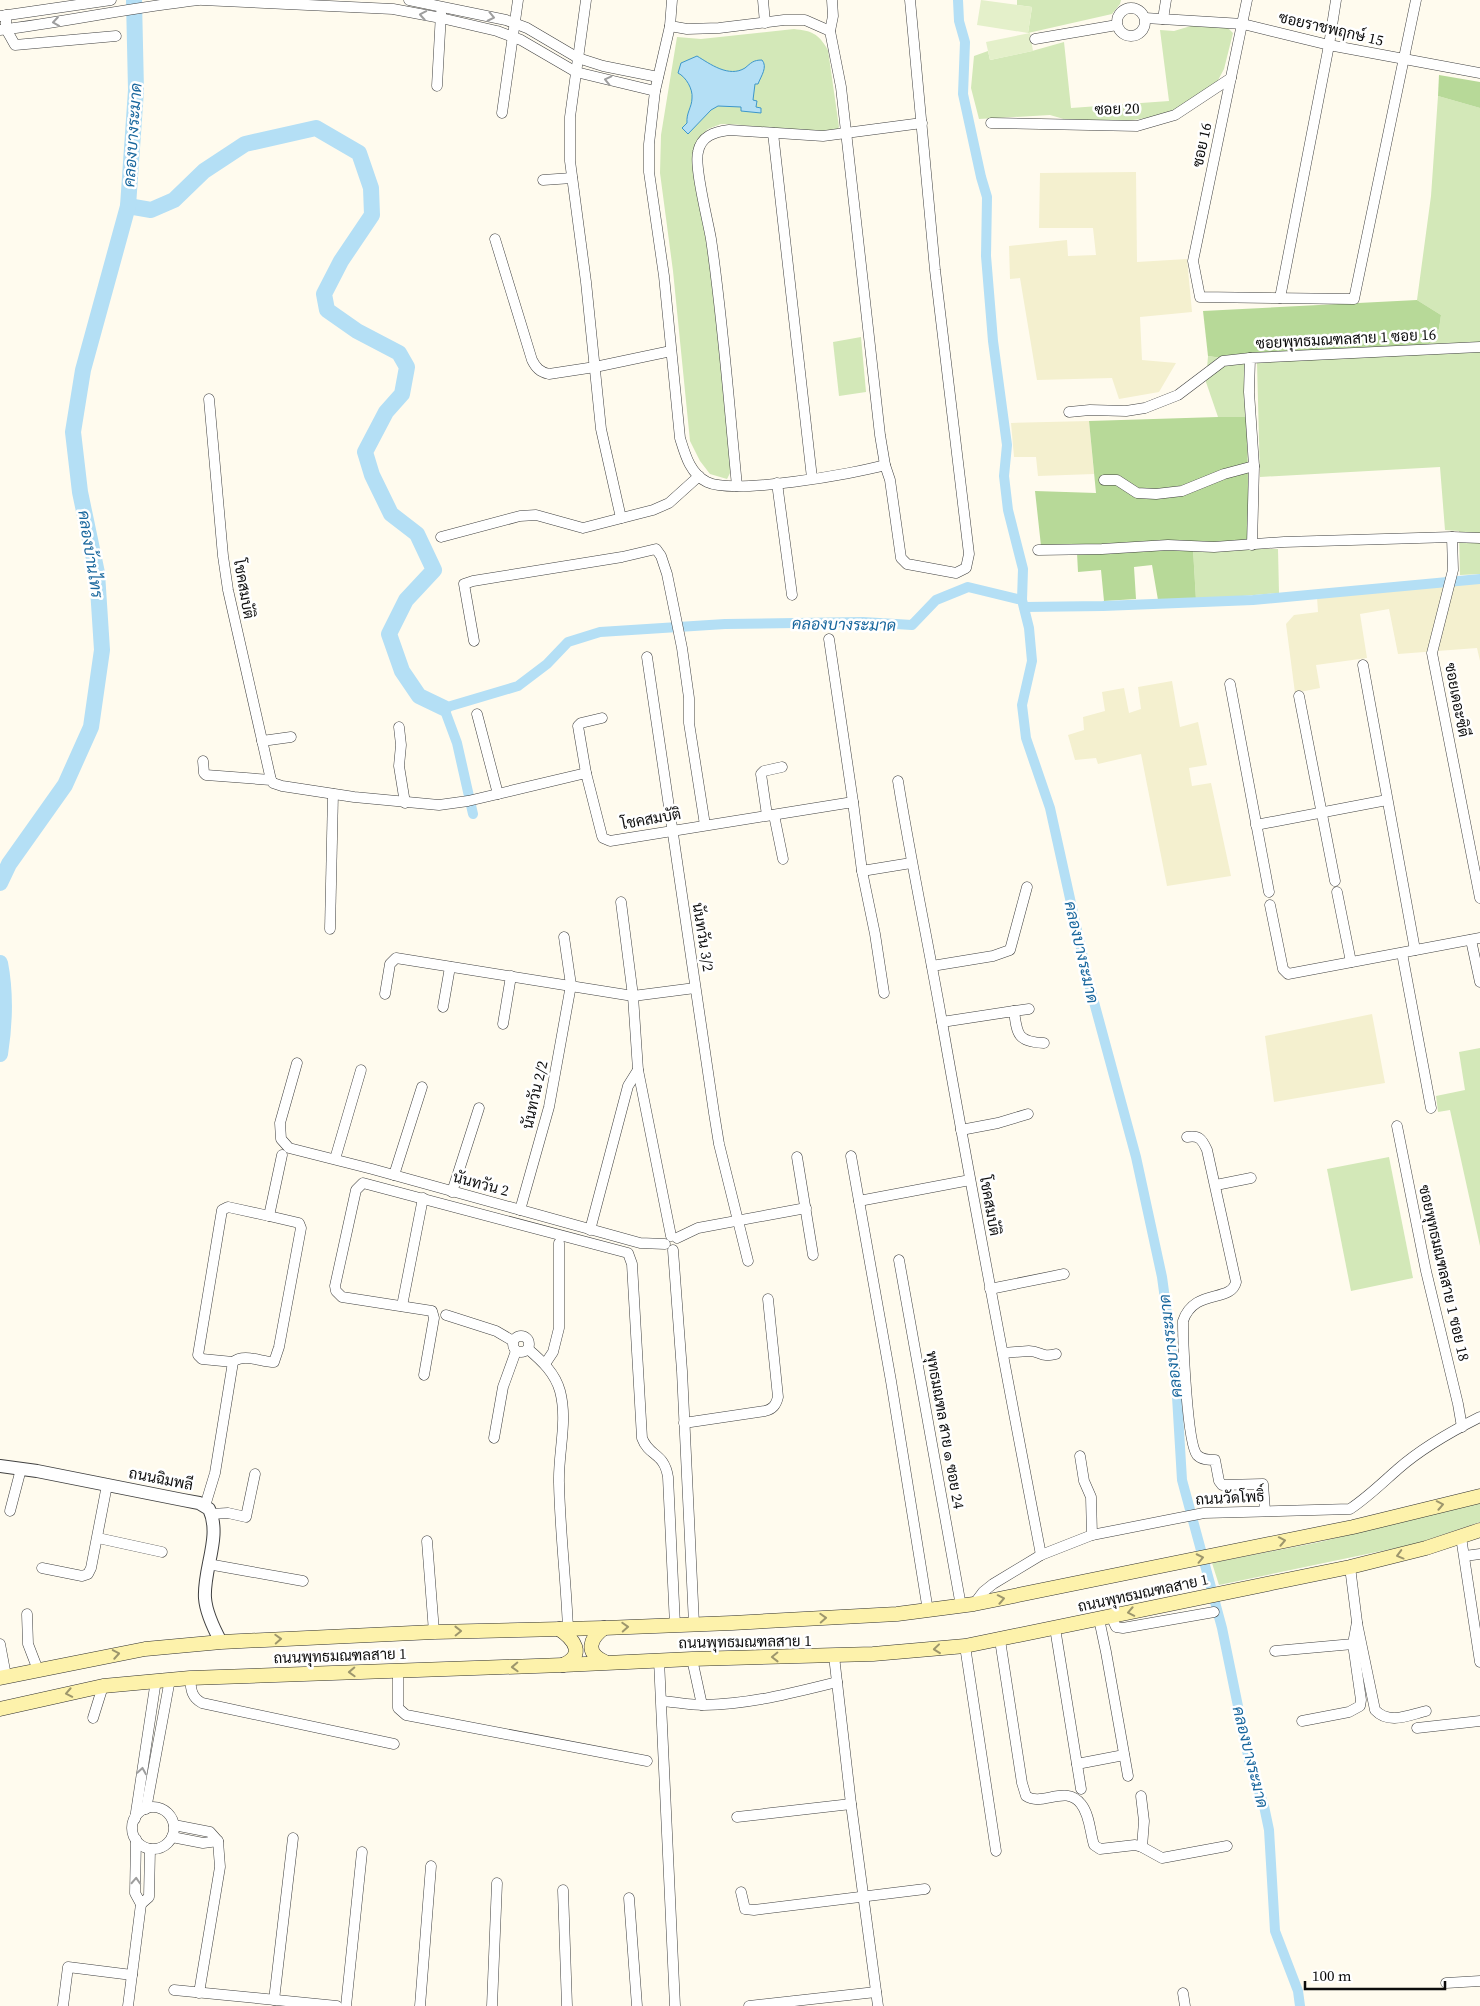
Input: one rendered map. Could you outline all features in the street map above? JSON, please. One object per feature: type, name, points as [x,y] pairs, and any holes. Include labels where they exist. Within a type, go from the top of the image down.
[{"type":"main road","name":"ถนนพุทธมณฑลสาย 1","points":[[3,1677],[145,1649],[221,1642],[434,1632],[675,1625],[928,1611],[968,1605],[1353,1527],[1480,1496]]},
{"type":"main road","name":"ถนนพุทธมณฑลสาย 1","points":[[0,1709],[103,1686],[170,1679],[659,1660],[834,1656],[905,1653],[966,1646],[1350,1567],[1426,1548],[1480,1530]]},
{"type":"main road","points":[[604,1628],[595,1635],[591,1645],[595,1656],[605,1662]]},
{"type":"main road","points":[[563,1629],[575,1646],[572,1662],[564,1665]]},
{"type":"street","points":[[3,29],[104,15],[169,3],[200,0],[385,9],[441,18],[513,37],[576,72],[655,91]]},
{"type":"street","points":[[409,0],[442,3],[527,28],[578,58],[603,66],[658,77]]},
{"type":"street","points":[[502,113],[518,0]]},
{"type":"street","points":[[586,0],[569,141],[601,429],[621,518]]},
{"type":"street","points":[[672,0],[670,26],[655,91],[649,144],[649,172],[664,276],[680,438],[686,458],[695,472],[708,482],[737,486],[859,472],[884,465]]},
{"type":"street","points":[[764,0],[765,23]]},
{"type":"street","points":[[832,0],[834,16],[830,31],[841,87],[847,134],[884,465],[890,480],[901,558],[907,564],[956,572],[965,570],[969,561],[969,554],[935,270],[910,0]]},
{"type":"street","points":[[1163,19],[1166,0]]},
{"type":"street","name":"ซอย 16","points":[[1247,0],[1193,260],[1200,297],[1280,298]]},
{"type":"street","points":[[1336,0],[1280,298],[1354,299],[1416,0]]},
{"type":"street","points":[[107,1],[3,15],[3,29],[13,44],[19,45],[116,36]]},
{"type":"street","points":[[437,86],[442,3]]},
{"type":"street","name":"ซอยราชพฤกษ์ 15","points":[[1117,25],[1118,16],[1127,4],[1136,9],[1145,18],[1243,24],[1329,45],[1480,73]]},
{"type":"street","points":[[1035,39],[1117,25],[1125,35],[1134,36],[1139,34],[1144,27],[1145,18]]},
{"type":"street","points":[[670,26],[687,29],[784,20],[805,20],[830,31]]},
{"type":"street","name":"ซอย 20","points":[[991,122],[1137,126],[1176,115],[1231,78]]},
{"type":"street","points":[[737,486],[712,249],[697,153],[703,140],[714,132],[729,130],[823,136],[922,123]]},
{"type":"street","points":[[772,133],[812,478]]},
{"type":"street","points":[[543,180],[572,178]]},
{"type":"street","points":[[495,238],[532,360],[536,368],[542,373],[549,374],[595,367],[671,351]]},
{"type":"street","name":"ซอยพุทธมณฑลสาย 1 ซอย 16","points":[[1252,545],[1254,466],[1249,392],[1250,358],[1480,346]]},
{"type":"street","points":[[1069,412],[1090,410],[1126,411],[1145,408],[1178,395],[1222,361],[1250,358]]},
{"type":"street","name":"โชคสมบัติ","points":[[209,399],[223,556],[228,590],[249,690],[271,780]]},
{"type":"street","points":[[1104,480],[1117,480],[1137,493],[1173,492],[1182,491],[1224,474],[1254,466]]},
{"type":"street","points":[[441,537],[520,516],[536,515],[583,528],[653,510],[669,503],[700,476]]},
{"type":"street","points":[[776,483],[792,595]]},
{"type":"street","points":[[1038,550],[1168,545],[1252,545],[1452,537],[1480,538]]},
{"type":"street","name":"ซอยเดอะซิตี","points":[[1452,537],[1453,570],[1432,653],[1480,898]]},
{"type":"street","points":[[474,640],[464,584],[473,580],[622,557],[644,550],[656,549],[661,556],[667,574],[682,647],[689,698],[689,723],[705,825]]},
{"type":"street","points":[[829,639],[862,871],[875,934],[884,993]]},
{"type":"street","name":"นันทวัน 3/2","points":[[647,657],[671,830],[719,1144],[748,1261]]},
{"type":"street","points":[[1363,665],[1415,950]]},
{"type":"street","points":[[1230,684],[1269,892]]},
{"type":"street","points":[[1299,696],[1334,881]]},
{"type":"street","points":[[477,714],[498,794]]},
{"type":"street","points":[[203,761],[204,773],[206,775],[271,780],[273,783],[282,786],[333,794],[405,803],[439,805],[468,801],[586,773],[578,726],[582,723],[602,718]]},
{"type":"street","points":[[399,727],[401,745],[399,766],[405,803]]},
{"type":"street","points":[[262,741],[291,737]]},
{"type":"street","points":[[782,767],[764,771],[761,774],[783,859]]},
{"type":"street","name":"โชคสมบัติ","points":[[586,773],[603,838],[610,841],[853,802]]},
{"type":"street","name":"โชคสมบัติ","points":[[898,781],[911,863],[932,966],[990,1289],[1041,1554]]},
{"type":"street","points":[[330,929],[333,794]]},
{"type":"street","points":[[1256,825],[1387,800]]},
{"type":"street","points":[[862,871],[911,863]]},
{"type":"street","points":[[932,966],[993,956],[1010,950],[1027,887]]},
{"type":"street","points":[[1338,892],[1351,962]]},
{"type":"street","points":[[621,902],[633,996],[638,1070],[671,1242],[684,1423],[694,1624]]},
{"type":"street","points":[[1270,904],[1282,970],[1285,972],[1292,973],[1476,939],[1480,982]]},
{"type":"street","name":"นันทวัน 2/2","points":[[520,1210],[549,1107],[571,986],[564,937]]},
{"type":"street","points":[[1402,953],[1431,1108]]},
{"type":"street","points":[[385,994],[390,964],[393,959],[633,996],[695,988]]},
{"type":"street","points":[[443,1007],[450,967]]},
{"type":"street","points":[[503,1024],[511,976]]},
{"type":"street","points":[[942,1022],[1029,1010]]},
{"type":"street","points":[[1014,1011],[1016,1030],[1020,1036],[1031,1043],[1044,1043]]},
{"type":"street","points":[[269,1216],[286,1152],[281,1139],[280,1123],[297,1063]]},
{"type":"street","points":[[335,1159],[361,1070]]},
{"type":"street","points":[[590,1230],[628,1086],[638,1070]]},
{"type":"street","points":[[394,1175],[422,1087]]},
{"type":"street","points":[[452,1192],[479,1108]]},
{"type":"street","points":[[961,1130],[1004,1122],[1028,1114]]},
{"type":"street","name":"ซอยพุทธมณฑลสาย 1 ซอย 18","points":[[1397,1126],[1426,1271],[1462,1427]]},
{"type":"street","points":[[1187,1136],[1199,1137],[1203,1140],[1216,1185],[1236,1282],[1232,1290],[1192,1304],[1186,1311],[1183,1321],[1186,1388],[1193,1445],[1198,1457],[1204,1460],[1215,1460],[1219,1481],[1222,1485],[1263,1484],[1265,1512]]},
{"type":"street","name":"นันทวัน 2","points":[[286,1152],[335,1159],[640,1243],[671,1242]]},
{"type":"street","points":[[851,1156],[891,1381],[928,1611]]},
{"type":"street","points":[[798,1157],[813,1255]]},
{"type":"street","points":[[1216,1185],[1251,1178]]},
{"type":"street","points":[[859,1201],[970,1180]]},
{"type":"street","points":[[424,1375],[434,1314],[432,1311],[342,1297],[336,1291],[356,1190],[359,1185],[367,1183],[623,1250],[631,1257],[642,1438],[644,1444],[666,1466],[675,1625]]},
{"type":"street","points":[[402,1306],[423,1198]]},
{"type":"street","points":[[228,1206],[301,1225],[277,1357],[274,1362],[243,1357],[233,1362],[202,1359],[198,1355],[222,1210],[228,1206]]},
{"type":"street","points":[[671,1242],[698,1228],[806,1208]]},
{"type":"street","points":[[545,1364],[553,1352],[559,1328],[559,1243]]},
{"type":"street","name":"พุทธมณฑล สาย ๑ ซอย 24","points":[[899,1260],[968,1605]]},
{"type":"street","points":[[990,1289],[1064,1274]]},
{"type":"street","points":[[684,1423],[765,1411],[773,1408],[776,1404],[778,1397],[768,1299]]},
{"type":"street","points":[[446,1315],[496,1331],[515,1346],[520,1353],[528,1349],[530,1342],[525,1336],[518,1336],[515,1346],[503,1386],[494,1438]]},
{"type":"street","points":[[528,1349],[545,1364],[553,1375],[560,1390],[563,1408],[558,1482],[563,1629]]},
{"type":"street","points":[[1002,1353],[1034,1351],[1041,1356],[1056,1354]]},
{"type":"street","points":[[221,1642],[211,1620],[205,1598],[214,1527],[208,1510],[233,1362]]},
{"type":"street","points":[[1353,1527],[1350,1509],[1366,1499],[1411,1460],[1480,1417]]},
{"type":"street","points":[[1080,1456],[1084,1481],[1091,1497],[1092,1535]]},
{"type":"street","name":"ถนนฉิมพลี","points":[[0,1466],[183,1500],[208,1510]]},
{"type":"street","points":[[10,1511],[21,1469]]},
{"type":"street","points":[[208,1510],[246,1517],[255,1474]]},
{"type":"street","points":[[42,1568],[82,1576],[88,1574],[92,1568],[107,1485]]},
{"type":"street","name":"ถนนวัดโพธิ์","points":[[968,1605],[993,1584],[1041,1554],[1092,1535],[1204,1513],[1350,1509]]},
{"type":"street","points":[[1461,1536],[1480,1662]]},
{"type":"street","points":[[98,1538],[162,1552]]},
{"type":"street","points":[[427,1541],[434,1632]]},
{"type":"street","points":[[1465,1556],[1480,1554]]},
{"type":"street","points":[[208,1564],[302,1581]]},
{"type":"street","points":[[1350,1567],[1357,1622],[1375,1710],[1388,1719],[1426,1711]]},
{"type":"street","points":[[1105,1617],[1116,1626],[1124,1628],[1214,1612]]},
{"type":"street","points":[[27,1614],[28,1644],[38,1670]]},
{"type":"street","points":[[1105,1617],[1128,1776]]},
{"type":"street","points":[[1302,1721],[1349,1712],[1360,1706],[1361,1700],[1352,1644],[1357,1622]]},
{"type":"street","points":[[1055,1628],[1081,1789]]},
{"type":"street","points":[[1000,1640],[1022,1783],[1026,1796],[1035,1799],[1058,1795],[1076,1799],[1085,1812],[1092,1840],[1097,1848],[1142,1846],[1162,1858],[1227,1846]]},
{"type":"street","points":[[0,1644],[3,1677]]},
{"type":"street","points":[[1275,1651],[1352,1644]]},
{"type":"street","points":[[966,1646],[996,1850]]},
{"type":"street","points":[[834,1656],[851,1804],[878,2006]]},
{"type":"street","points":[[692,1659],[702,1705]]},
{"type":"street","points":[[659,1660],[675,2006]]},
{"type":"street","points":[[398,1671],[398,1708],[406,1715],[647,1761]]},
{"type":"street","points":[[190,1678],[192,1695],[194,1699],[202,1703],[394,1744]]},
{"type":"street","points":[[146,1809],[170,1679]]},
{"type":"street","points":[[128,2006],[141,1904],[135,1893],[136,1840],[133,1829],[156,1680]]},
{"type":"street","points":[[662,1701],[702,1705],[777,1697],[837,1682]]},
{"type":"street","points":[[93,1718],[103,1686]]},
{"type":"street","points":[[1417,1728],[1480,1721]]},
{"type":"street","points":[[1077,1764],[1124,1755]]},
{"type":"street","points":[[1141,1796],[1144,1821],[1142,1846]]},
{"type":"street","points":[[736,1817],[851,1804]]},
{"type":"street","points":[[135,1819],[146,1809],[153,1807],[171,1816],[174,1825],[172,1837],[163,1847],[150,1849],[136,1840]]},
{"type":"street","points":[[174,1825],[210,1832],[218,1841],[220,1867],[199,1993]]},
{"type":"street","points":[[172,1837],[203,1843],[218,1841]]},
{"type":"street","points":[[274,2000],[293,1838]]},
{"type":"street","points":[[141,1904],[149,1897],[150,1849]]},
{"type":"street","points":[[346,2006],[362,1852]]},
{"type":"street","points":[[420,2006],[431,1866]]},
{"type":"street","points":[[492,2006],[497,1883]]},
{"type":"street","points":[[741,1892],[744,1906],[748,1910],[864,1898],[925,1889]]},
{"type":"street","points":[[563,1890],[567,2006]]},
{"type":"street","points":[[629,1898],[637,2006]]},
{"type":"street","points":[[63,2006],[68,1967],[132,1975]]},
{"type":"street","points":[[1446,1983],[1480,1981]]},
{"type":"street","points":[[174,1990],[337,2006]]},
{"type":"street","points":[[749,2006],[876,1992]]},
{"type":"street","points":[[1183,1993],[1184,2006]]},
{"type":"shaded area","points":[[1136,172],[1137,262],[1187,259],[1192,312],[1140,317],[1142,360],[1176,363],[1159,392],[1119,399],[1112,378],[1037,380],[1020,278],[1010,279],[1009,246],[1067,240],[1068,256],[1096,255],[1093,228],[1039,228],[1040,173]]},
{"type":"shaded area","points":[[1089,421],[1094,474],[1038,476],[1036,457],[1014,457],[1011,423]]},
{"type":"shaded area","points":[[1480,581],[1480,661],[1477,648],[1398,654],[1389,609],[1360,614],[1367,658],[1316,665],[1320,688],[1295,693],[1286,624],[1294,615],[1318,612],[1317,597]]},
{"type":"shaded area","points":[[1172,681],[1180,727],[1198,722],[1207,765],[1189,768],[1192,786],[1211,783],[1231,876],[1167,886],[1141,754],[1098,764],[1096,758],[1075,760],[1068,735],[1084,730],[1083,717],[1105,711],[1102,692],[1124,688],[1129,713],[1141,709],[1138,687]]},
{"type":"shaded area","points":[[1372,1014],[1385,1083],[1274,1102],[1265,1036]]},
{"type":"green space","points":[[981,0],[1032,7],[1028,33],[977,25]]},
{"type":"green space","points":[[1017,0],[1121,0],[1112,14],[1028,33],[1032,7],[1017,5]]},
{"type":"green space","points":[[1194,25],[1227,27],[1233,33],[1224,69],[1216,84],[1167,115],[1126,121],[1067,120],[1050,115],[979,119],[971,88],[974,56],[988,51],[990,60],[1064,42],[1071,108],[1169,101],[1160,30],[1174,31]]},
{"type":"green space","points":[[794,29],[818,36],[828,50],[839,127],[837,130],[808,132],[721,124],[708,129],[698,139],[693,156],[708,245],[732,469],[727,479],[710,474],[700,461],[690,441],[673,271],[660,173],[661,135],[677,37],[701,39]]},
{"type":"green space","points":[[1030,33],[1033,51],[990,60],[986,42]]},
{"type":"green space","points":[[1439,75],[1480,82],[1480,108],[1438,96]]},
{"type":"green space","points":[[1438,96],[1480,108],[1480,574],[1460,575],[1459,531],[1445,530],[1440,467],[1260,477],[1257,363],[1422,354],[1439,329],[1441,315],[1417,300],[1431,196]]},
{"type":"green space","points":[[1417,300],[1441,315],[1439,329],[1422,355],[1257,363],[1208,356],[1203,311]]},
{"type":"green space","points":[[861,337],[866,392],[839,396],[833,342]]},
{"type":"green space","points":[[1208,356],[1247,362],[1247,417],[1218,417],[1206,382]]},
{"type":"green space","points":[[1247,417],[1249,549],[1193,549],[1196,600],[1158,600],[1152,565],[1134,567],[1136,599],[1104,601],[1101,570],[1078,572],[1077,553],[1042,555],[1035,491],[1096,493],[1089,421]]},
{"type":"green space","points":[[1193,549],[1278,549],[1279,593],[1196,600]]},
{"type":"green space","points":[[1480,1048],[1480,1246],[1450,1110],[1438,1112],[1436,1096],[1465,1090],[1459,1052]]},
{"type":"green space","points":[[1389,1157],[1413,1278],[1351,1291],[1327,1169]]},
{"type":"green space","points":[[1480,1502],[1480,1522],[1415,1544],[1219,1585],[1212,1563],[1320,1542]]},
{"type":"water","points":[[697,56],[726,71],[739,71],[754,61],[762,60],[764,69],[758,84],[755,84],[753,100],[757,101],[756,107],[761,108],[761,113],[741,111],[741,107],[718,106],[711,110],[688,134],[682,128],[687,123],[692,95],[686,80],[678,73],[681,63]]},
{"type":"waterway","name":"คลองบ้านไทร","points":[[0,883],[9,864],[65,785],[91,727],[102,650],[97,573],[80,492],[73,432],[83,370],[128,206],[136,90],[134,0]]},
{"type":"waterway","name":"คลองบางระมาด","points":[[958,0],[959,21],[965,42],[963,94],[987,197],[986,256],[993,341],[1007,445],[1004,476],[1008,510],[1023,569],[1022,600],[1029,628],[1032,661],[1022,705],[1026,738],[1050,808],[1088,980],[1136,1157],[1162,1277],[1176,1380],[1182,1480],[1222,1628],[1250,1765],[1264,1806],[1269,1830],[1275,1931],[1298,1991],[1300,2006]]},
{"type":"waterway","name":"คลองบางระมาด","points":[[128,206],[151,210],[174,200],[204,171],[245,144],[316,128],[359,153],[371,188],[372,215],[341,261],[324,294],[327,310],[357,331],[399,353],[407,367],[402,394],[386,412],[365,452],[372,475],[391,514],[417,534],[434,570],[406,600],[389,634],[402,671],[419,696],[444,708]]},
{"type":"waterway","points":[[1024,607],[1253,600],[1480,579]]},
{"type":"waterway","name":"คลองบางระมาด","points":[[473,814],[457,743],[444,708],[518,686],[547,664],[568,642],[600,632],[725,624],[863,622],[912,625],[936,600],[968,587],[1022,600]]},
{"type":"waterway","name":"คลองบ้านไทร","points":[[0,963],[4,1008],[0,1054]]}]
